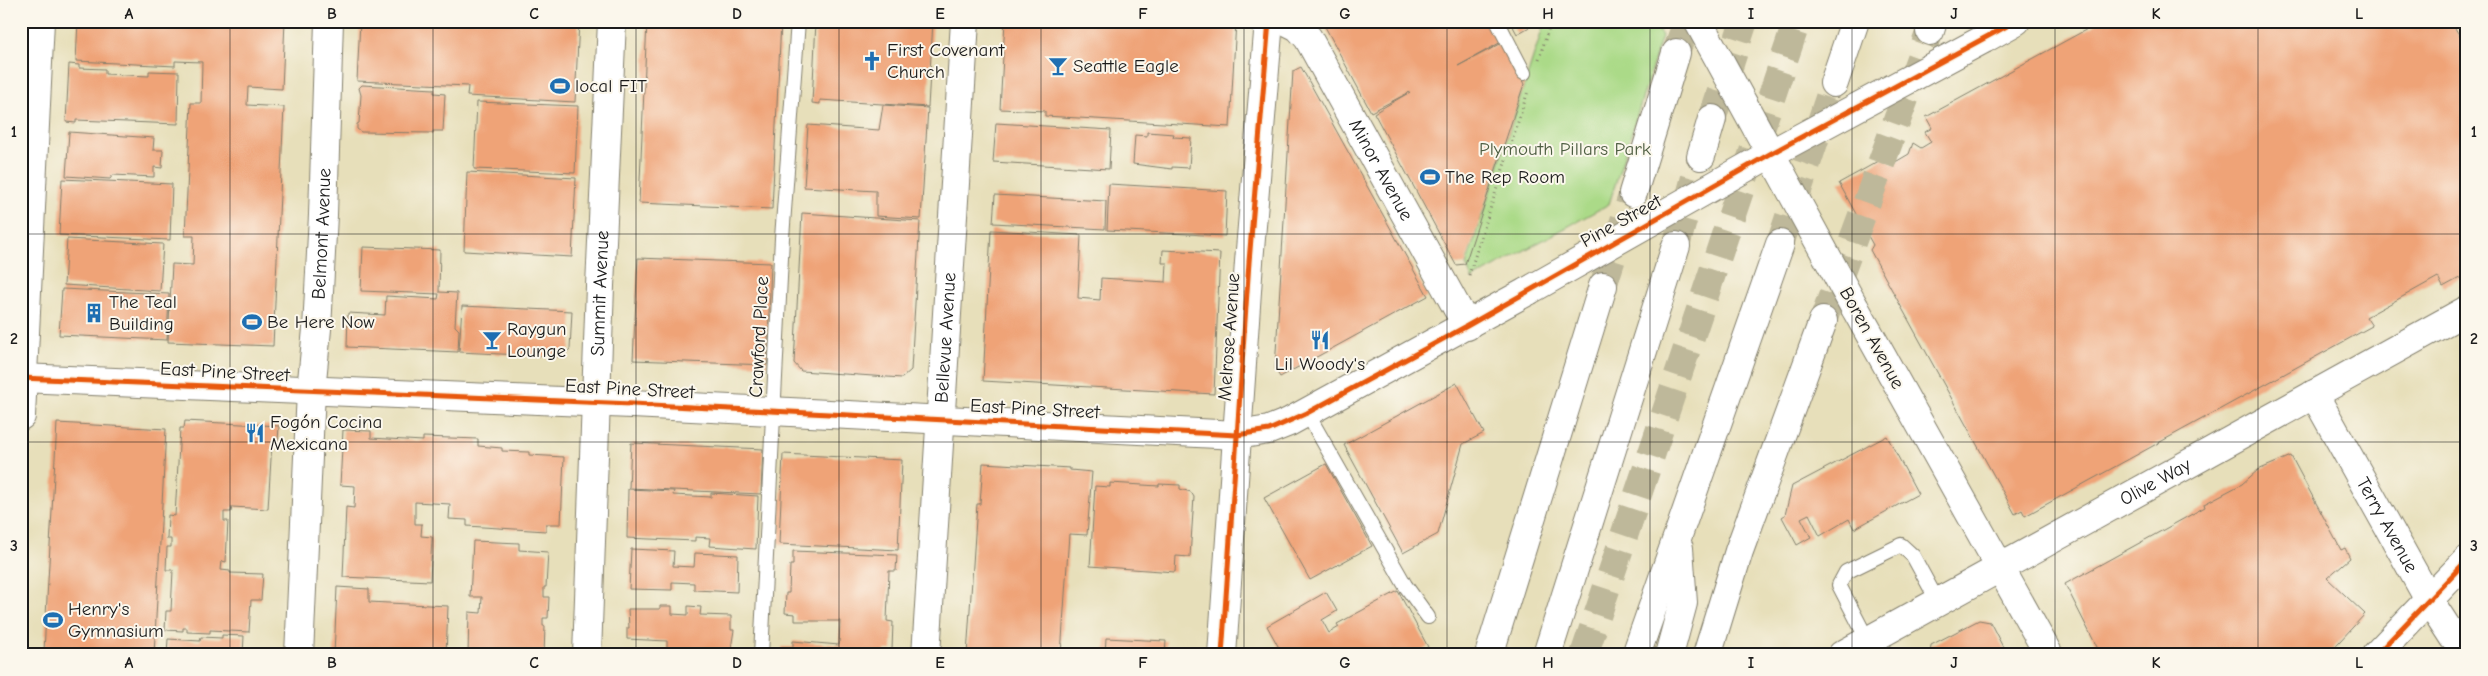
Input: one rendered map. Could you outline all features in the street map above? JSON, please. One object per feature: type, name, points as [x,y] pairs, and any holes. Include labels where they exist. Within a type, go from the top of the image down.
[{"type":"main road","points":[[21,416],[40,21]]},
{"type":"main road","name":"Belmont Avenue","points":[[299,655],[310,391],[318,320],[329,21]]},
{"type":"main road","name":"Summit Avenue","points":[[587,655],[612,21]]},
{"type":"main road","name":"Bellevue Avenue","points":[[926,655],[966,21]]},
{"type":"main road","name":"Melrose Avenue","points":[[1222,655],[1269,21]]},
{"type":"main road","name":"Minor Avenue","points":[[1286,21],[1298,28],[1308,38],[1467,326]]},
{"type":"main road","name":"Boren Avenue","points":[[1698,21],[1999,569],[2049,655]]},
{"type":"main road","points":[[1834,83],[1855,21]]},
{"type":"main road","name":"Pine Street","points":[[1237,435],[1269,430],[1307,412],[1467,326],[1770,154],[2016,21]]},
{"type":"main road","points":[[1633,193],[1676,53]]},
{"type":"main road","points":[[1701,156],[1712,119]]},
{"type":"main road","points":[[1636,655],[1780,244]]},
{"type":"main road","points":[[1547,655],[1676,246]]},
{"type":"main road","points":[[1489,655],[1603,286]]},
{"type":"main road","name":"Olive Way","points":[[1842,655],[2467,310]]},
{"type":"main road","points":[[1707,655],[1739,551],[1823,321]]},
{"type":"main road","name":"East Pine Street","points":[[22,378],[774,411],[1237,435]]},
{"type":"main road","name":"Terry Avenue","points":[[2314,394],[2429,600],[2453,637],[2467,650]]},
{"type":"main road","points":[[1669,655],[1683,603],[1678,537]]},
{"type":"main road","points":[[2376,655],[2467,560]]},
{"type":"lane","name":"Crawford Place","points":[[760,655],[782,238],[798,21]]},
{"type":"lane","points":[[1497,21],[1527,78]]},
{"type":"lane","points":[[1307,412],[1405,585],[1428,617]]},
{"type":"lane","points":[[1868,641],[1839,585],[1846,572],[1901,545],[1913,556],[1938,602]]},
{"type":"path","points":[[1537,65],[1551,21]]},
{"type":"path","points":[[1465,283],[1527,78]]},
{"type":"green space","name":"Plymouth Pillars Park","points":[[1545,21],[1653,21],[1662,36],[1609,204],[1472,279],[1466,265]]},
{"type":"building","points":[[78,21],[285,21],[282,89],[248,87],[247,105],[284,107],[273,346],[168,342],[172,264],[193,265],[194,236],[185,236],[191,103],[201,103],[202,62],[175,61],[175,66],[76,61]]},
{"type":"building","points":[[360,21],[579,21],[575,102],[467,96],[468,86],[357,81]]},
{"type":"building","points":[[647,21],[781,21],[772,209],[639,203]]},
{"type":"building","name":"First Covenant Church","points":[[816,21],[933,21],[928,107],[820,100],[820,104],[812,103]]},
{"type":"building","points":[[1005,21],[1236,21],[1230,127],[1045,116],[1045,111],[1000,109]]},
{"type":"building","points":[[1322,21],[1492,21],[1503,41],[1458,66],[1502,43],[1524,84],[1465,264],[1456,265],[1374,113],[1410,92],[1371,112]]},
{"type":"building","points":[[1510,21],[1540,21],[1517,34]]},
{"type":"building","points":[[2102,21],[2454,21],[2457,27],[2455,28],[2467,48],[2467,274],[2443,287],[2438,277],[2366,317],[2372,326],[2025,516],[2022,510],[2015,514],[1870,250],[1873,245],[1839,183],[1888,156],[1892,164],[1909,154],[1913,143],[1921,148],[1931,142],[1925,132],[1932,128],[1926,117]]},
{"type":"building","points":[[69,64],[79,65],[79,68],[105,69],[105,74],[149,76],[149,71],[179,72],[178,124],[76,120],[76,123],[66,122]]},
{"type":"building","points":[[1301,67],[1428,296],[1280,377],[1275,369],[1293,71]]},
{"type":"building","points":[[362,85],[434,89],[434,93],[445,94],[443,131],[433,131],[433,133],[361,132],[357,129],[357,124],[359,123],[361,95],[359,88]]},
{"type":"building","points":[[477,102],[578,106],[575,173],[474,169]]},
{"type":"building","points":[[883,105],[928,108],[921,219],[876,216],[876,191],[804,187],[808,125],[879,130]]},
{"type":"building","points":[[996,123],[1111,130],[1109,169],[993,162]]},
{"type":"building","points":[[69,132],[154,138],[153,150],[163,150],[162,168],[154,167],[154,177],[113,175],[110,179],[66,176]]},
{"type":"building","points":[[1147,132],[1174,134],[1173,137],[1191,138],[1189,168],[1172,167],[1172,169],[1133,164],[1135,135],[1147,136]]},
{"type":"building","points":[[467,172],[576,178],[572,257],[464,251]]},
{"type":"building","points":[[62,179],[172,184],[170,240],[59,235]]},
{"type":"building","points":[[1109,184],[1227,191],[1225,236],[1107,230]]},
{"type":"building","points":[[995,195],[1106,201],[1105,229],[993,223]]},
{"type":"building","points":[[802,213],[920,221],[911,370],[902,378],[801,371],[794,363]]},
{"type":"building","points":[[991,230],[1081,235],[1078,298],[1100,300],[1101,278],[1166,282],[1167,263],[1162,263],[1163,250],[1220,253],[1214,394],[983,381]]},
{"type":"building","points":[[67,239],[163,244],[160,291],[64,285]]},
{"type":"building","points":[[363,247],[440,250],[439,292],[457,293],[455,326],[459,330],[458,352],[347,347],[348,313],[385,315],[386,296],[438,299],[439,294],[361,291]]},
{"type":"building","points":[[638,258],[771,263],[767,365],[633,360]]},
{"type":"building","name":"The Teal Building","points":[[62,289],[169,294],[167,340],[59,335]]},
{"type":"building","points":[[462,306],[572,311],[570,349],[562,357],[459,352]]},
{"type":"building","points":[[1457,383],[1484,433],[1463,444],[1438,534],[1403,553],[1344,445]]},
{"type":"building","points":[[185,421],[279,426],[278,442],[272,442],[268,509],[232,507],[231,512],[224,512],[224,521],[228,521],[226,562],[222,561],[221,570],[230,571],[230,573],[263,574],[261,600],[251,600],[249,632],[210,630],[210,633],[187,632],[187,628],[183,628],[183,631],[165,630],[166,611],[171,611],[173,570],[166,570],[167,547],[171,547],[171,539],[167,539],[168,515],[175,516],[180,428],[184,428]]},
{"type":"building","points":[[57,423],[166,429],[154,655],[44,651]]},
{"type":"building","points":[[343,430],[371,431],[371,438],[423,441],[423,437],[478,439],[478,446],[502,448],[502,451],[529,452],[529,455],[564,457],[561,524],[546,524],[546,531],[467,526],[467,520],[449,519],[450,504],[415,502],[415,524],[422,524],[421,536],[432,537],[430,581],[343,577],[346,507],[354,508],[355,486],[340,485]]},
{"type":"building","points":[[1887,436],[1918,494],[1854,529],[1849,519],[1820,536],[1809,514],[1801,518],[1811,537],[1797,545],[1782,517],[1785,515],[1792,486]]},
{"type":"building","points":[[631,443],[763,449],[761,494],[629,488]]},
{"type":"building","points":[[783,454],[902,460],[898,550],[779,544]]},
{"type":"building","points":[[2291,456],[2341,550],[2345,548],[2350,558],[2327,578],[2365,614],[2327,655],[2101,655],[2065,584],[2205,507],[2204,504],[2242,484],[2258,470]]},
{"type":"building","points":[[983,463],[1070,468],[1070,470],[1092,472],[1087,535],[1069,534],[1061,655],[967,655],[977,504],[980,504]]},
{"type":"building","points":[[1326,464],[1372,546],[1310,580],[1264,498]]},
{"type":"building","points":[[1110,483],[1159,486],[1159,484],[1180,485],[1180,489],[1191,492],[1194,497],[1190,557],[1176,556],[1175,572],[1090,566],[1095,486],[1110,487]]},
{"type":"building","points":[[628,489],[674,491],[673,495],[711,497],[711,493],[758,496],[756,549],[709,546],[710,538],[695,537],[695,541],[627,538]]},
{"type":"building","points":[[473,541],[519,543],[519,550],[548,552],[544,597],[549,597],[548,618],[543,618],[543,626],[545,626],[544,655],[468,655],[469,612],[481,613],[482,597],[470,597]]},
{"type":"building","points":[[631,549],[674,551],[673,566],[694,567],[695,553],[738,555],[737,592],[694,590],[694,583],[672,582],[672,590],[629,589]]},
{"type":"building","points":[[793,551],[897,555],[896,571],[889,571],[887,621],[893,622],[892,650],[885,650],[885,655],[782,655],[782,647],[793,647],[793,641],[839,645],[840,621],[795,621],[795,614],[785,613],[786,593],[789,593],[790,565],[793,565]]},
{"type":"building","points":[[337,587],[369,589],[369,602],[448,606],[446,655],[364,651],[364,655],[334,655]]},
{"type":"building","points":[[1398,591],[1428,647],[1415,655],[1283,655],[1267,626],[1326,592],[1337,611],[1322,620],[1329,633],[1339,627],[1337,624]]},
{"type":"building","points":[[660,606],[672,606],[672,614],[688,615],[688,606],[701,607],[700,615],[731,616],[731,630],[734,630],[730,655],[667,655],[667,641],[627,639],[627,628],[629,628],[628,609],[660,609]]},
{"type":"building","points":[[1979,620],[1990,622],[2007,655],[1930,655],[1931,645]]},
{"type":"building","points":[[222,635],[244,636],[243,655],[167,655],[168,639],[200,641],[201,637],[222,638]]},
{"type":"building","points":[[1106,638],[1166,641],[1165,655],[1105,655]]},
{"type":"tunnel","points":[[1676,53],[1687,21]]},
{"type":"tunnel","points":[[1712,119],[1744,21]]},
{"type":"tunnel","points":[[1584,655],[1797,21]]},
{"type":"tunnel","points":[[1823,321],[1930,31]]},
{"type":"tunnel","points":[[1780,244],[1834,83]]},
{"type":"tunnel","points":[[1676,246],[1701,156]]},
{"type":"tunnel","points":[[1603,286],[1633,193]]},
{"type":"cycle path","points":[[1222,655],[1249,262],[1269,21]]},
{"type":"cycle path","points":[[21,378],[632,404],[1237,435],[1269,430],[1307,413],[1467,326],[1770,154],[2016,21]]},
{"type":"cycle path","points":[[2376,655],[2467,560]]},
{"type":"place","name":"First Covenant Church","points":[[872,61]]},
{"type":"place","name":"Seattle Eagle","points":[[1058,66]]},
{"type":"place","name":"local FIT","points":[[560,86]]},
{"type":"place","name":"The Rep Room","points":[[1430,177]]},
{"type":"place","name":"The Teal Building","points":[[94,313]]},
{"type":"place","name":"Be Here Now","points":[[252,322]]},
{"type":"place","name":"Raygun Lounge","points":[[492,340]]},
{"type":"place","name":"Lil Woody's","points":[[1320,340]]},
{"type":"place","name":"Fogón Cocina Mexicana","points":[[255,433]]},
{"type":"place","name":"Henry's Gymnasium","points":[[53,620]]}]
